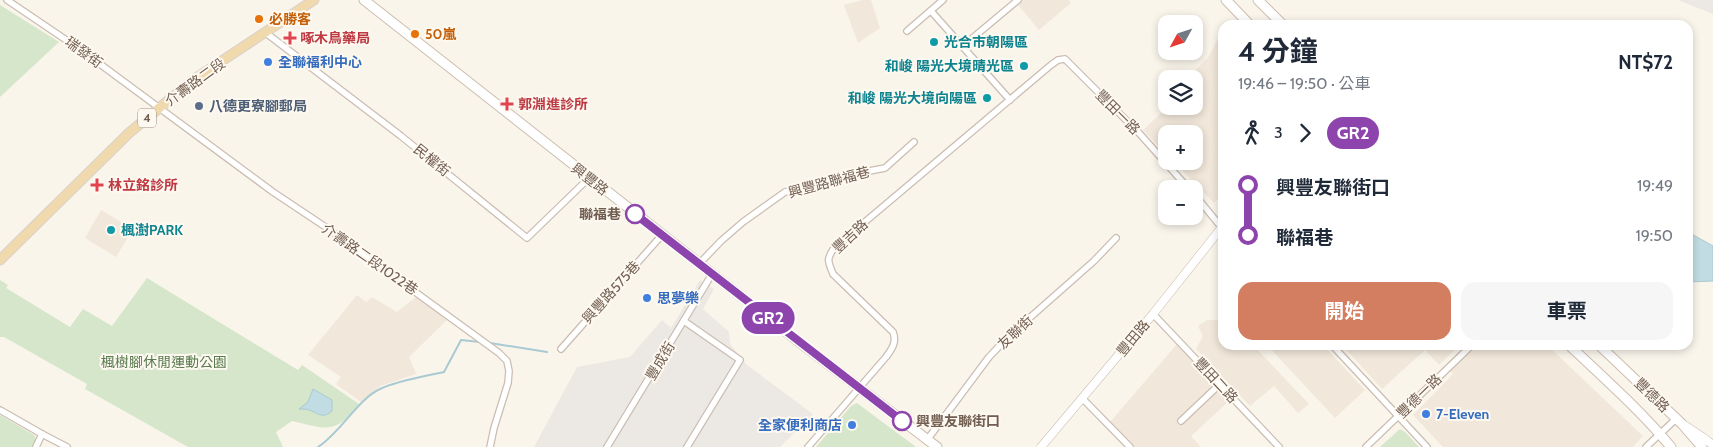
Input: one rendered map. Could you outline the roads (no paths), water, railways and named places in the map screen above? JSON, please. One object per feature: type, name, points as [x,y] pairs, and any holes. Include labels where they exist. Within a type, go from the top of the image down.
[{"type":"main road","name":"介壽路二段","points":[[0,260],[129,133],[158,108],[193,80],[314,0]]},
{"type":"main road","name":"興豐路","points":[[364,0],[699,264],[937,447]]},
{"type":"main road","points":[[1226,0],[1245,20]]},
{"type":"main road","points":[[1258,0],[1278,20]]},
{"type":"main road","name":"豐德路","points":[[1574,350],[1616,389],[1671,447]]},
{"type":"main road","name":"豐德路","points":[[1604,350],[1679,421],[1702,447]]},
{"type":"street","name":"瑞發街","points":[[7,0],[68,40],[142,94],[158,108]]},
{"type":"street","points":[[907,31],[944,0]]},
{"type":"street","points":[[963,46],[1018,0]]},
{"type":"street","points":[[931,11],[1010,100]]},
{"type":"street","name":"民權街","points":[[266,33],[401,136],[528,238],[589,178]]},
{"type":"street","name":"豐吉路","points":[[808,447],[893,348],[895,338],[893,332],[833,274],[828,263],[828,257],[834,248],[1051,65],[1058,60],[1065,59]]},
{"type":"street","name":"豐田一路","points":[[1065,59],[1139,133],[1181,180]]},
{"type":"street","name":"介壽路二段1022巷","points":[[158,108],[482,340],[507,361],[509,371],[508,383],[490,447]]},
{"type":"street","name":"興豐路聯福巷","points":[[699,264],[743,222],[785,192],[843,176],[885,168],[914,142]]},
{"type":"street","points":[[1203,205],[1218,222]]},
{"type":"street","name":"豐田路","points":[[1041,447],[1153,314],[1218,232]]},
{"type":"street","name":"興豐路575巷","points":[[561,349],[662,235]]},
{"type":"street","name":"友聯街","points":[[927,440],[989,357],[1008,337],[1094,261],[1116,238]]},
{"type":"street","name":"豐成街","points":[[608,447],[712,274]]},
{"type":"street","name":"豐田二路","points":[[1153,314],[1279,447]]},
{"type":"street","points":[[684,321],[740,360],[687,447]]},
{"type":"street","points":[[1337,350],[1427,447]]},
{"type":"street","name":"豐德一路","points":[[1366,447],[1467,350]]},
{"type":"street","points":[[1180,421],[1220,384]]},
{"type":"street","points":[[1082,398],[1130,447]]},
{"type":"street","points":[[0,410],[67,447]]},
{"type":"street","points":[[1646,447],[1660,434],[1679,421],[1713,446]]},
{"type":"street","points":[[36,447],[42,434]]},
{"type":"water","points":[[1693,235],[1713,246],[1713,281],[1693,282]]},
{"type":"water","points":[[313,389],[332,400],[332,411],[327,415],[299,409],[308,402]]},
{"type":"waterway","points":[[318,447],[372,394],[394,384],[444,372],[461,340],[480,342]]},
{"type":"waterway","points":[[490,343],[547,352]]},
{"type":"place","name":"必勝客","points":[[259,19]]},
{"type":"place","name":"50嵐","points":[[415,34]]},
{"type":"place","name":"啄木鳥藥局","points":[[290,38]]},
{"type":"place","name":"光合市朝陽區","points":[[934,42]]},
{"type":"place","name":"全聯福利中心","points":[[268,62]]},
{"type":"place","name":"和峻 陽光大境晴光區","points":[[1024,66]]},
{"type":"place","name":"和峻 陽光大境向陽區","points":[[987,98]]},
{"type":"place","name":"郭淵進診所","points":[[507,104]]},
{"type":"place","name":"八德更寮腳郵局","points":[[199,106]]},
{"type":"place","name":"林立銘診所","points":[[97,185]]},
{"type":"place","name":"聯福巷","points":[[635,214]]},
{"type":"place","name":"楓澍PARK","points":[[111,230]]},
{"type":"place","name":"思夢樂","points":[[647,298]]},
{"type":"place","name":"7-Eleven","points":[[1426,414]]},
{"type":"place","name":"興豐友聯街口","points":[[902,421]]},
{"type":"place","name":"全家便利商店","points":[[852,425]]},
{"type":"park label","name":"楓樹腳休閒運動公園","points":[[164,362]]}]
